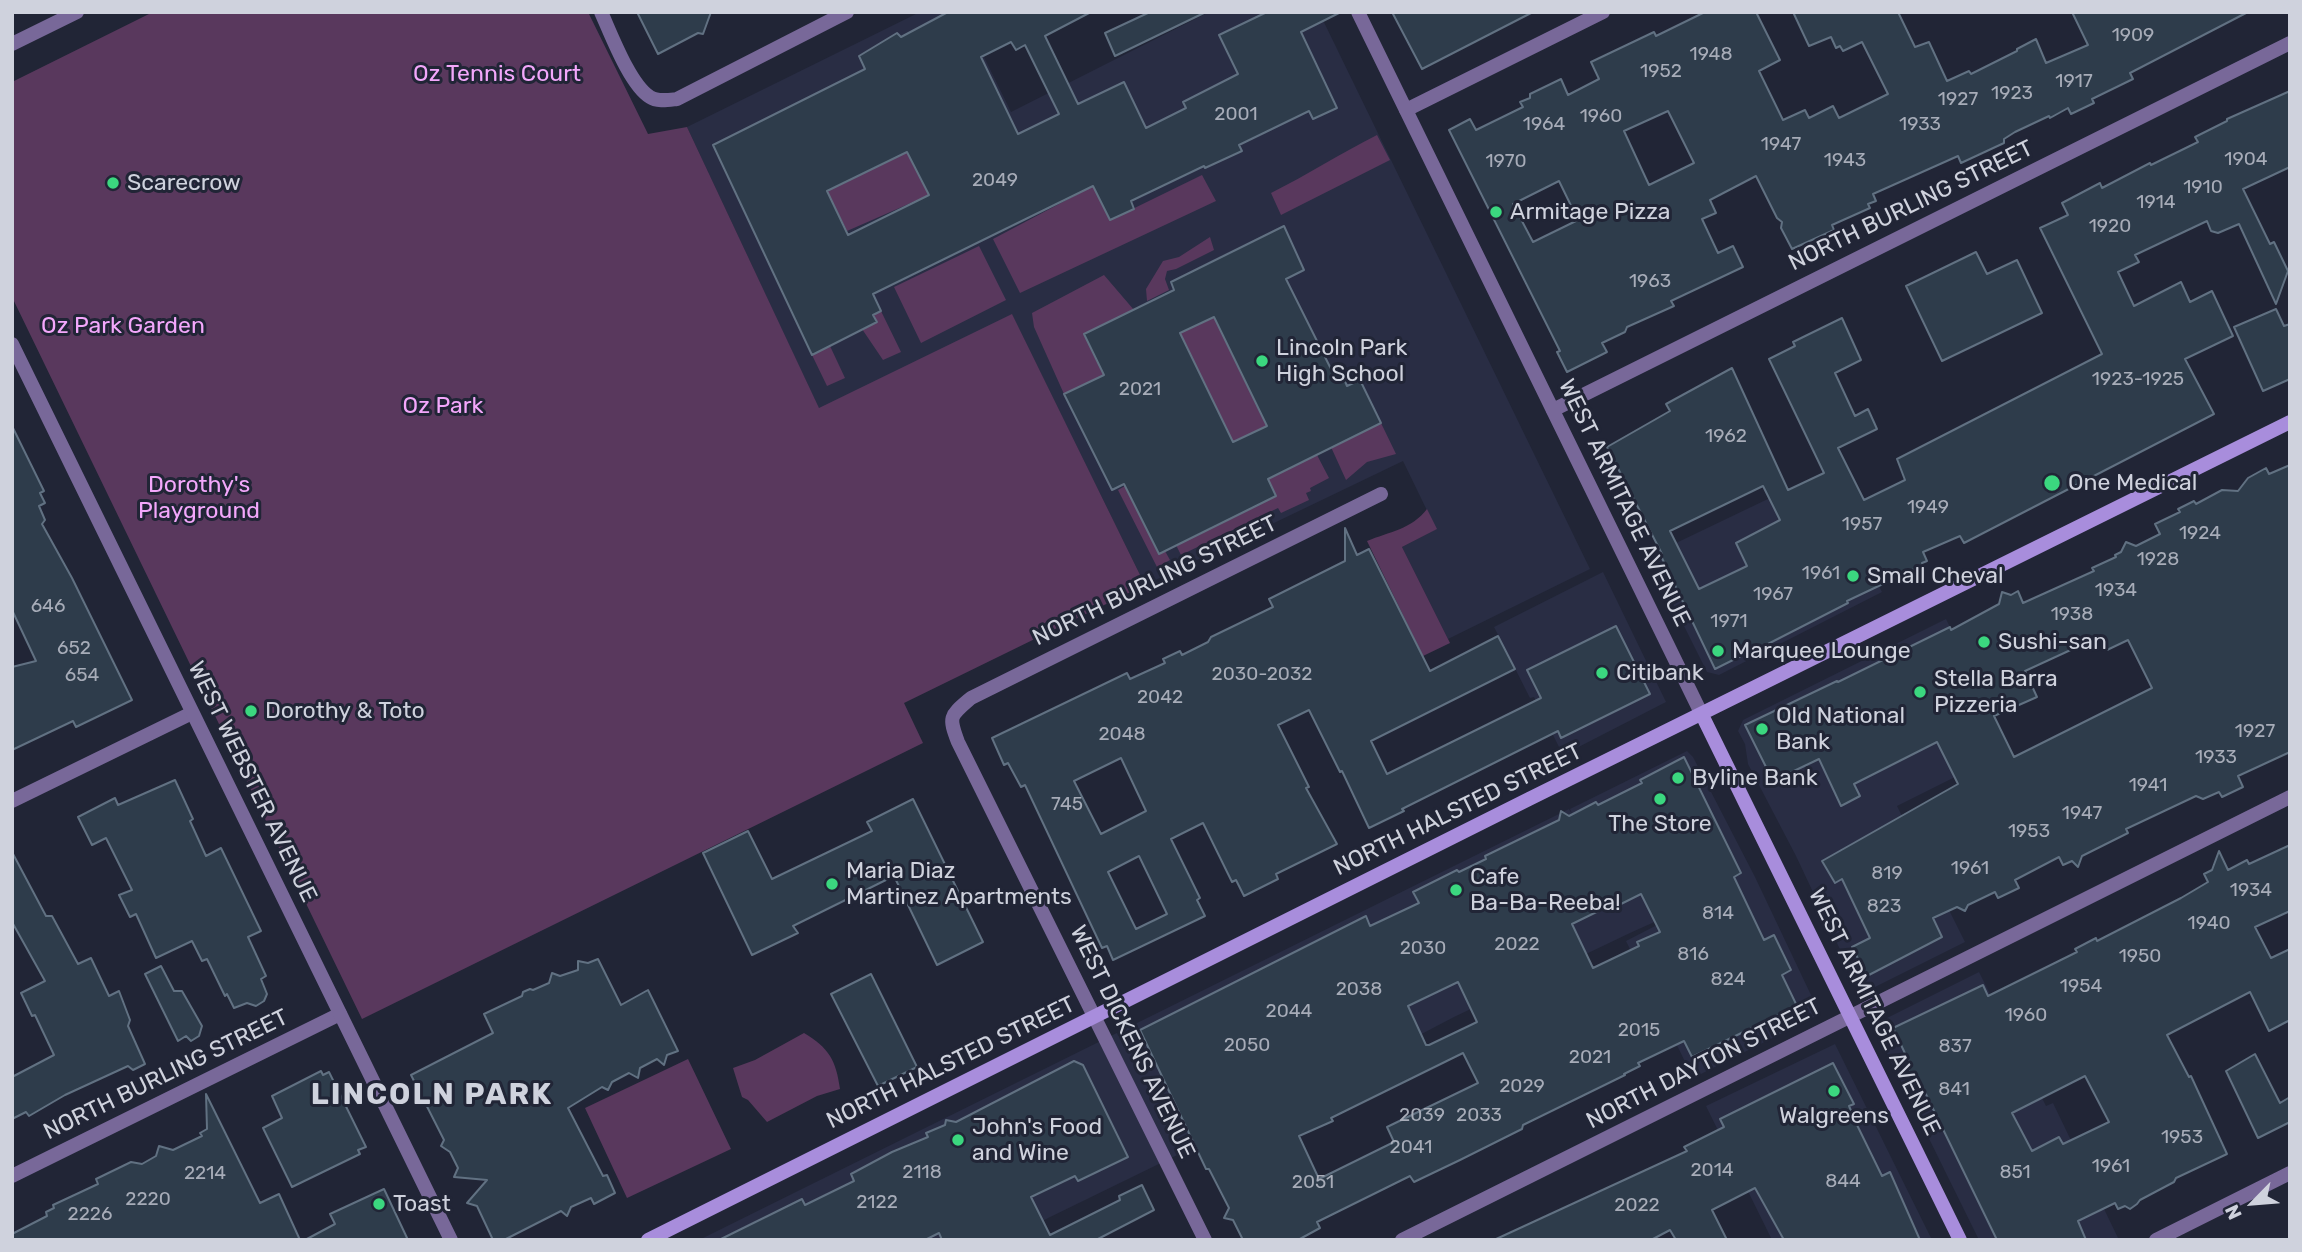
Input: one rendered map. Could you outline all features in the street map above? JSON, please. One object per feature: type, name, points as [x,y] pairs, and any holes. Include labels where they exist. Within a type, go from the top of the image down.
[{"type":"main road","name":"NORTH HALSTED STREET","points":[[648,1240],[2290,422]]},
{"type":"main road","name":"WEST ARMITAGE AVENUE","points":[[1702,715],[1960,1240]]},
{"type":"street","points":[[12,44],[77,12]]},
{"type":"street","points":[[601,12],[629,72],[650,98],[663,101],[677,99],[847,12]]},
{"type":"street","name":"WEST ARMITAGE AVENUE","points":[[1358,12],[1702,715]]},
{"type":"street","points":[[1406,110],[1603,12]]},
{"type":"street","name":"NORTH BURLING STREET","points":[[1553,410],[2290,43]]},
{"type":"street","name":"WEST WEBSTER AVENUE","points":[[12,344],[451,1240]]},
{"type":"street","name":"NORTH BURLING STREET","points":[[953,713],[971,698],[1381,494]]},
{"type":"street","points":[[12,801],[192,712]]},
{"type":"street","name":"WEST DICKENS AVENUE","points":[[953,713],[950,722],[958,742],[1205,1240]]},
{"type":"street","name":"NORTH DAYTON STREET","points":[[1402,1240],[2290,797]]},
{"type":"street","name":"NORTH BURLING STREET","points":[[12,1176],[340,1014]]},
{"type":"street","points":[[2156,1240],[2290,1173]]},
{"type":"shaded area","name":"Lincoln Park High School","points":[[920,12],[962,12],[1011,112],[1209,12],[1319,12],[1590,569],[1448,639],[1402,547],[1436,529],[1403,461],[1145,585],[1012,315],[819,409],[687,127]]},
{"type":"shaded area","points":[[1822,473],[1882,592],[1719,675],[1707,672],[1649,556]]},
{"type":"shaded area","points":[[1603,572],[1666,702],[1563,755],[1494,627]]},
{"type":"shaded area","points":[[1946,619],[2011,749],[1897,806],[1965,942],[1861,994],[1796,856],[1748,764],[1745,744],[1738,731],[1743,720]]},
{"type":"shaded area","points":[[1687,751],[1693,757],[1755,877],[1820,1014],[1693,1078],[1626,941],[1723,891],[1454,1017],[1372,1060],[1003,1240],[699,1240],[1569,809],[1573,816],[1570,809]]},
{"type":"shaded area","points":[[1979,972],[2046,1106],[2053,1103],[2119,1240],[1979,1240],[1873,1025]]},
{"type":"shaded area","points":[[1835,1044],[1932,1240],[1772,1240],[1706,1106]]},
{"type":"green space","name":"Oz Park","points":[[153,12],[588,12],[648,134],[687,127],[819,408],[1012,314],[1145,585],[904,703],[923,743],[362,1019],[12,297],[12,82]]},
{"type":"green space","points":[[1377,135],[1390,160],[1281,215],[1271,193]]},
{"type":"green space","points":[[899,136],[929,195],[847,231],[827,191]]},
{"type":"green space","points":[[1202,175],[1216,201],[1020,293],[993,239],[1093,186],[1110,220]]},
{"type":"green space","points":[[1210,237],[1214,250],[1167,271],[1165,279],[1169,290],[1147,301],[1146,289],[1163,261],[1179,257]]},
{"type":"green space","points":[[979,246],[1006,300],[921,343],[894,287]]},
{"type":"green space","points":[[1104,275],[1134,310],[1085,334],[1104,375],[1064,394],[1034,327],[1032,313]]},
{"type":"green space","points":[[881,311],[901,352],[883,360],[862,329],[877,321],[873,315]]},
{"type":"green space","points":[[1214,317],[1267,426],[1233,442],[1180,333]]},
{"type":"green space","points":[[830,346],[845,378],[827,386],[812,355]]},
{"type":"green space","points":[[1381,423],[1396,454],[1367,462],[1346,480],[1331,447]]},
{"type":"green space","points":[[1317,455],[1329,478],[1310,488],[1311,491],[1306,493],[1309,500],[1281,513],[1278,508],[1181,555],[1176,545],[1276,496],[1268,479]]},
{"type":"green space","points":[[1125,486],[1158,553],[1165,551],[1170,560],[1157,567],[1118,490]]},
{"type":"green space","points":[[1427,509],[1437,529],[1402,547],[1450,643],[1423,656],[1367,541],[1407,526]]},
{"type":"green space","points":[[804,1033],[820,1044],[830,1056],[840,1089],[817,1096],[767,1122],[748,1100],[742,1097],[733,1068],[755,1060]]},
{"type":"green space","points":[[688,1059],[731,1149],[627,1198],[585,1108]]},
{"type":"building","points":[[637,12],[711,12],[703,34],[698,33],[658,54]]},
{"type":"building","points":[[948,12],[1091,12],[1045,36],[1078,104],[1124,82],[1146,128],[1186,108],[1183,102],[1238,74],[1219,35],[1267,12],[1341,12],[1301,32],[1337,108],[1313,119],[1309,111],[1239,145],[1242,151],[1131,201],[1134,209],[1110,220],[1093,186],[873,294],[881,311],[873,315],[877,322],[812,355],[713,145],[865,69],[859,56],[897,33],[901,37]],"holes":[[[1011,42],[1016,50],[1025,45],[1059,114],[1018,134],[981,57]],[[907,152],[929,195],[848,235],[827,191]]]},
{"type":"building","points":[[1150,12],[1206,12],[1115,56],[1105,33]]},
{"type":"building","points":[[1392,12],[1533,12],[1422,69]]},
{"type":"building","points":[[1705,12],[1756,12],[1780,60],[1759,71],[1783,120],[1805,110],[1809,118],[1833,106],[1839,118],[1888,94],[1862,42],[1843,51],[1840,46],[1836,48],[1831,37],[1809,46],[1793,12],[1898,12],[1915,47],[1929,42],[1947,81],[1969,71],[1971,74],[2036,39],[2046,63],[2088,45],[2072,12],[2248,12],[2130,73],[2133,79],[2092,99],[2094,103],[2071,114],[2068,108],[2015,132],[2004,139],[2004,143],[1961,163],[1958,156],[1873,194],[1876,201],[1868,204],[1870,208],[1832,225],[1834,230],[1792,249],[1781,228],[1782,222],[1777,218],[1756,176],[1710,200],[1716,213],[1702,219],[1718,253],[1733,246],[1743,267],[1671,301],[1674,306],[1627,327],[1625,332],[1602,343],[1607,352],[1567,372],[1557,352],[1560,351],[1449,130],[1470,119],[1476,130],[1523,107],[1520,102],[1530,98],[1530,94],[1561,79],[1568,95],[1599,79],[1591,62],[1654,32],[1656,36]],"holes":[[[1668,111],[1694,163],[1649,185],[1624,131]],[[1559,181],[1578,220],[1533,242],[1513,204]]]},
{"type":"building","points":[[2290,91],[2290,167],[2243,189],[2270,244],[2274,242],[2288,271],[2276,304],[2239,224],[2218,233],[2211,231],[2207,221],[2135,255],[2139,262],[2118,272],[2134,306],[2181,282],[2190,302],[2212,291],[2233,336],[2185,359],[2214,414],[1964,543],[1960,536],[1923,552],[1927,561],[1922,563],[1923,565],[1715,669],[1662,554],[1607,447],[1670,411],[1666,404],[1732,368],[1788,490],[1824,473],[1769,359],[1795,346],[1793,342],[1842,318],[1861,360],[1835,373],[1855,416],[1868,409],[1877,429],[1838,448],[1864,500],[1905,480],[1897,459],[2102,354],[2040,228],[2068,215],[2062,203],[2100,183],[2102,188],[2198,142],[2195,137],[2227,119]],"holes":[[[1763,486],[1780,520],[1736,543],[1747,566],[1699,589],[1670,531]]]},
{"type":"building","points":[[1284,226],[1304,270],[1286,279],[1338,383],[1344,379],[1347,386],[1360,380],[1381,423],[1268,479],[1276,496],[1159,554],[1124,484],[1112,490],[1064,394],[1104,375],[1084,334],[1174,290],[1171,282]],"holes":[[[1214,317],[1267,426],[1233,442],[1180,333]]]},
{"type":"building","points":[[1976,252],[1987,274],[2017,260],[2042,313],[1942,361],[1906,286]]},
{"type":"building","points":[[2276,309],[2284,326],[2290,324],[2290,379],[2263,391],[2234,327]]},
{"type":"building","points":[[12,426],[44,491],[40,493],[45,503],[39,506],[45,520],[42,524],[72,578],[132,700],[76,727],[73,721],[12,750],[12,667],[36,661],[12,610]]},
{"type":"building","points":[[2290,465],[2290,752],[2238,776],[2243,787],[2222,797],[2219,792],[2203,799],[2196,796],[2126,829],[2128,833],[2082,856],[2078,867],[2072,861],[2063,865],[2059,857],[2015,880],[2019,888],[1998,898],[1995,892],[1968,905],[1965,911],[1957,907],[1933,918],[1942,937],[1867,976],[1852,947],[1870,938],[1842,879],[1835,883],[1822,861],[1958,784],[1937,742],[1854,784],[1860,796],[1841,806],[1819,759],[1773,781],[1745,725],[1950,627],[1951,630],[1999,604],[2002,592],[2011,595],[2018,591],[2023,603],[2094,571],[2092,568],[2116,557],[2126,542],[2136,546],[2160,534],[2155,524],[2180,512],[2178,509],[2194,501],[2196,504],[2222,490],[2238,491],[2248,478],[2266,468],[2269,474]],"holes":[[[2101,636],[2107,650],[2128,640],[2152,688],[2014,757],[1994,716],[2037,697],[2025,671]]]},
{"type":"building","points":[[1345,528],[1357,555],[1369,549],[1430,671],[1498,636],[1515,669],[1371,741],[1387,774],[1541,698],[1527,670],[1616,626],[1650,694],[1561,738],[1558,731],[1369,828],[1309,710],[1278,725],[1309,787],[1306,788],[1337,844],[1276,874],[1278,879],[1244,896],[1236,880],[1232,882],[1203,823],[1171,839],[1200,898],[1197,900],[1205,916],[1113,960],[1107,946],[1102,948],[1025,785],[1021,787],[1008,763],[1004,765],[992,738],[1127,673],[1130,679],[1165,663],[1163,659],[1180,651],[1182,655],[1208,642],[1211,637],[1273,607],[1269,599],[1345,561]],"holes":[[[1121,758],[1146,811],[1101,834],[1074,781]],[[1139,856],[1167,914],[1136,929],[1108,872]]]},
{"type":"building","points":[[1684,757],[1741,873],[1734,877],[1764,940],[1774,935],[1791,970],[1782,975],[1797,1006],[1692,1057],[1684,1041],[1638,1063],[1640,1066],[1625,1075],[1523,1125],[1522,1129],[1460,1160],[1414,1182],[1410,1176],[1317,1222],[1320,1228],[1298,1240],[1243,1240],[1233,1220],[1224,1218],[1229,1208],[1209,1169],[1206,1169],[1140,1030],[1366,916],[1370,926],[1419,903],[1413,892],[1486,859],[1485,856],[1559,820],[1561,811],[1569,816],[1596,802],[1598,805],[1642,783],[1640,780]],"holes":[[[1641,894],[1660,932],[1637,942],[1639,946],[1593,968],[1572,924],[1617,902],[1619,905]],[[1458,982],[1477,1022],[1426,1045],[1408,1006]],[[1463,1053],[1478,1083],[1387,1127],[1394,1142],[1319,1179],[1299,1136],[1333,1121],[1331,1118]]]},
{"type":"building","points":[[175,780],[206,856],[221,848],[261,931],[248,937],[266,976],[261,979],[267,994],[264,1001],[256,1006],[247,1003],[234,1008],[207,959],[202,961],[192,941],[156,958],[136,914],[130,917],[119,895],[132,890],[106,838],[92,845],[78,817],[115,798],[118,805]]},
{"type":"building","name":"Maria Diaz Martinez Apartments","points":[[913,799],[983,942],[937,965],[894,876],[793,926],[798,933],[752,955],[703,853],[748,831],[772,879],[872,831],[867,822]]},
{"type":"building","points":[[2290,845],[2290,911],[2255,927],[2271,958],[2290,949],[2290,1020],[2269,1031],[2250,992],[2167,1035],[2189,1077],[2191,1076],[2227,1154],[2176,1178],[2174,1182],[2140,1200],[2130,1209],[2125,1206],[2118,1209],[2115,1203],[2078,1221],[2086,1240],[1997,1240],[1919,1080],[1913,1078],[1908,1070],[1911,1066],[1893,1028],[1983,985],[1988,996],[2077,952],[2075,949],[2096,938],[2097,941],[2181,898],[2208,882],[2204,874],[2212,870],[2219,851],[2228,870],[2247,860],[2249,864]],"holes":[[[2085,1076],[2109,1122],[2063,1144],[2059,1137],[2032,1151],[2012,1113]]]},
{"type":"building","points":[[12,852],[46,916],[52,916],[78,964],[91,958],[109,996],[119,991],[130,1020],[128,1026],[145,1064],[133,1070],[128,1066],[65,1095],[29,1116],[26,1112],[12,1119],[12,1077],[54,1055],[21,993],[45,981],[12,922]]},
{"type":"building","points":[[598,959],[621,1005],[648,990],[678,1051],[667,1055],[664,1065],[657,1059],[640,1068],[638,1078],[629,1073],[612,1082],[608,1090],[602,1087],[568,1108],[603,1176],[607,1175],[615,1193],[594,1204],[591,1198],[571,1207],[567,1216],[561,1211],[504,1240],[493,1240],[477,1206],[467,1203],[487,1180],[454,1177],[458,1168],[450,1152],[441,1146],[444,1140],[411,1075],[493,1033],[484,1014],[522,996],[523,992],[549,983],[552,973],[560,976],[578,970],[578,961],[588,963]]},
{"type":"building","points":[[161,966],[174,991],[182,991],[202,1026],[199,1036],[191,1041],[186,1036],[178,1041],[145,974]]},
{"type":"building","points":[[871,974],[917,1067],[878,1086],[831,994]]},
{"type":"building","points":[[2255,1054],[2280,1103],[2290,1097],[2290,1122],[2258,1138],[2226,1071]]},
{"type":"building","points":[[1074,1061],[1083,1065],[1128,1157],[1078,1181],[1075,1176],[1031,1197],[1050,1235],[1120,1200],[1119,1196],[1142,1185],[1154,1210],[1096,1240],[942,1240],[939,1233],[925,1240],[719,1240],[802,1199],[805,1205],[854,1181],[851,1174],[928,1137],[926,1133],[945,1125],[946,1120],[956,1122]]},
{"type":"building","points":[[1833,1063],[1854,1104],[1849,1106],[1882,1176],[1890,1172],[1920,1240],[1784,1240],[1755,1188],[1712,1210],[1727,1240],[1676,1240],[1670,1230],[1651,1240],[1494,1240],[1687,1151],[1684,1147],[1724,1127],[1720,1119]]},
{"type":"building","points":[[321,1071],[323,1075],[329,1072],[366,1147],[358,1150],[360,1154],[292,1187],[263,1128],[282,1118],[272,1096]]},
{"type":"building","points":[[206,1094],[260,1203],[279,1194],[300,1240],[12,1240],[12,1234],[47,1216],[46,1212],[54,1208],[53,1205],[98,1184],[96,1179],[131,1162],[142,1164],[156,1156],[159,1146],[173,1150],[202,1136],[200,1133],[207,1129]]},
{"type":"building","points":[[384,1189],[408,1240],[305,1240],[335,1224],[330,1214]]},
{"type":"place","name":"Scarecrow","points":[[113,183]]},
{"type":"place","name":"Armitage Pizza","points":[[1496,212]]},
{"type":"place","name":"Lincoln Park High School","points":[[1262,361]]},
{"type":"place","name":"One Medical","points":[[2052,483]]},
{"type":"place","name":"Small Cheval","points":[[1853,576]]},
{"type":"place","name":"Sushi-san","points":[[1984,642]]},
{"type":"place","name":"Marquee Lounge","points":[[1718,651]]},
{"type":"place","name":"Citibank","points":[[1602,673]]},
{"type":"place","name":"Stella Barra Pizzeria","points":[[1920,692]]},
{"type":"place","name":"Dorothy & Toto","points":[[251,711]]},
{"type":"place","name":"Old National Bank","points":[[1762,729]]},
{"type":"place","name":"Byline Bank","points":[[1678,778]]},
{"type":"place","name":"The Store","points":[[1660,799]]},
{"type":"place","name":"Maria Diaz Martinez Apartments","points":[[832,884]]},
{"type":"place","name":"Cafe Ba-Ba-Reeba!","points":[[1456,890]]},
{"type":"place","name":"Walgreens","points":[[1834,1091]]},
{"type":"place","name":"John's Food and Wine","points":[[958,1140]]},
{"type":"place","name":"Toast","points":[[379,1204]]},
{"type":"district","name":"LINCOLN PARK","points":[[432,1095]]},
{"type":"park label","name":"Oz Tennis Court","points":[[497,74]]},
{"type":"park label","name":"Oz Park Garden","points":[[123,326]]},
{"type":"park label","name":"Dorothy's Playground","points":[[199,498]]}]
